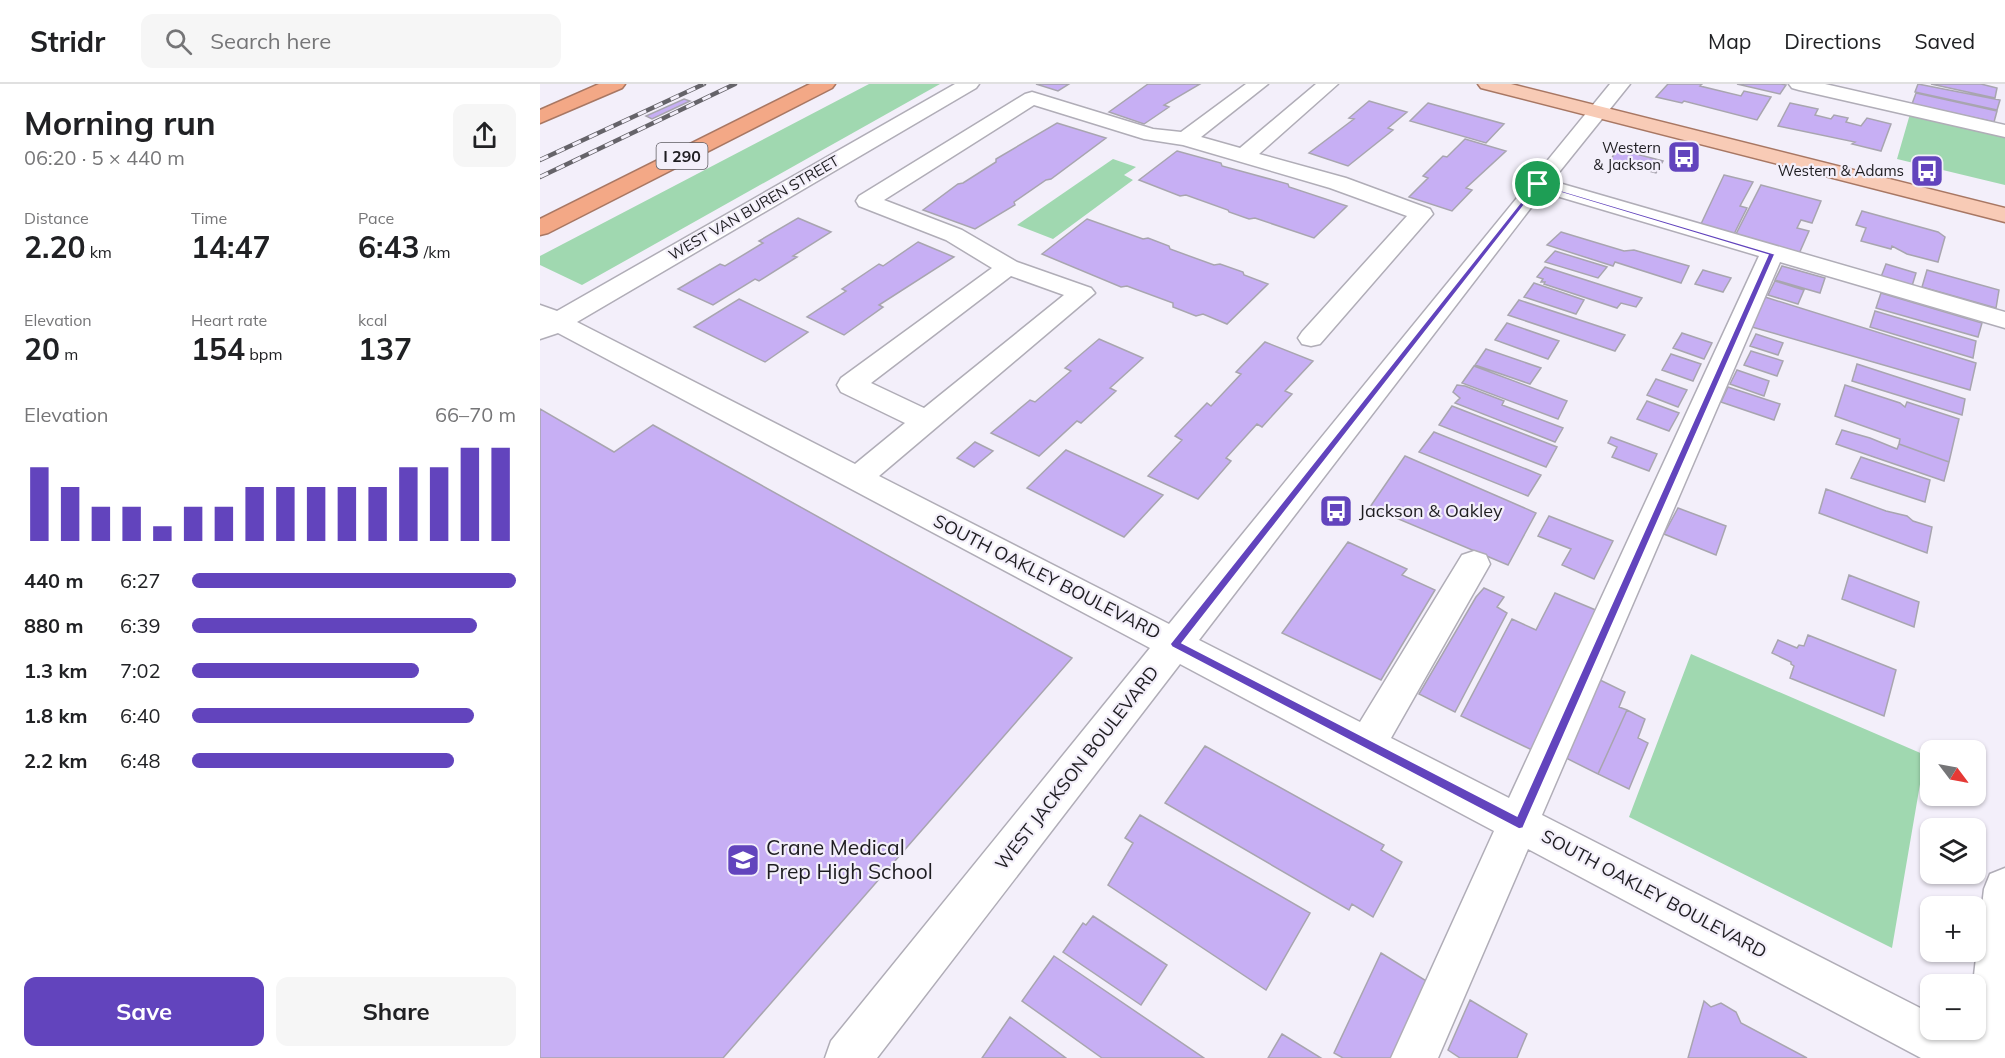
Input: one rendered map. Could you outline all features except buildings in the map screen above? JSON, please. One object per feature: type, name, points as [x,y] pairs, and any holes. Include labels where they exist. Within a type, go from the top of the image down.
[{"type":"highway","points":[[540,117],[615,84]]},
{"type":"highway","name":"I 290","points":[[540,228],[825,84]]},
{"type":"main road","points":[[1488,84],[2005,215]]},
{"type":"street","name":"WEST VAN BUREN STREET","points":[[546,322],[969,84]]},
{"type":"street","points":[[1185,139],[1258,84]]},
{"type":"street","name":"WEST JACKSON BOULEVARD","points":[[848,1058],[1538,184],[1620,84]]},
{"type":"street","points":[[1799,84],[1827,87],[2005,131]]},
{"type":"street","points":[[1244,156],[1320,85]]},
{"type":"street","points":[[857,478],[1082,293],[1008,267],[954,235],[867,201],[1032,98],[1151,135],[1185,139],[1338,183],[1422,214],[1311,338]]},
{"type":"street","points":[[1538,184],[2005,320]]},
{"type":"street","points":[[1414,1058],[1772,254]]},
{"type":"street","points":[[927,421],[851,385],[1008,267]]},
{"type":"street","name":"SOUTH OAKLEY BOULEVARD","points":[[546,322],[857,478],[1969,1058]]},
{"type":"street","points":[[1367,745],[1474,564]]},
{"type":"street","points":[[1988,1058],[2005,889]]},
{"type":"green space","points":[[869,84],[940,84],[582,285],[540,265],[540,256]]},
{"type":"green space","points":[[1910,114],[2005,136],[2005,185],[1897,159]]},
{"type":"green space","points":[[1113,159],[1136,167],[1124,175],[1133,180],[1053,239],[1017,225]]},
{"type":"green space","points":[[1691,654],[1920,753],[1920,784],[1892,948],[1629,817]]},
{"type":"railway","points":[[540,160],[704,84]]},
{"type":"railway","points":[[540,177],[735,84]]},
{"type":"place","name":"Western & Jackson","points":[[1684,157]]},
{"type":"place","name":"Western & Adams","points":[[1927,171]]},
{"type":"place","name":"Jackson & Oakley","points":[[1336,511]]},
{"type":"place","name":"Crane Medical Prep High School","points":[[743,860]]},
{"type":"route","points":[[1538,184],[1772,254],[1519,824],[1175,644],[1538,184]]}]
